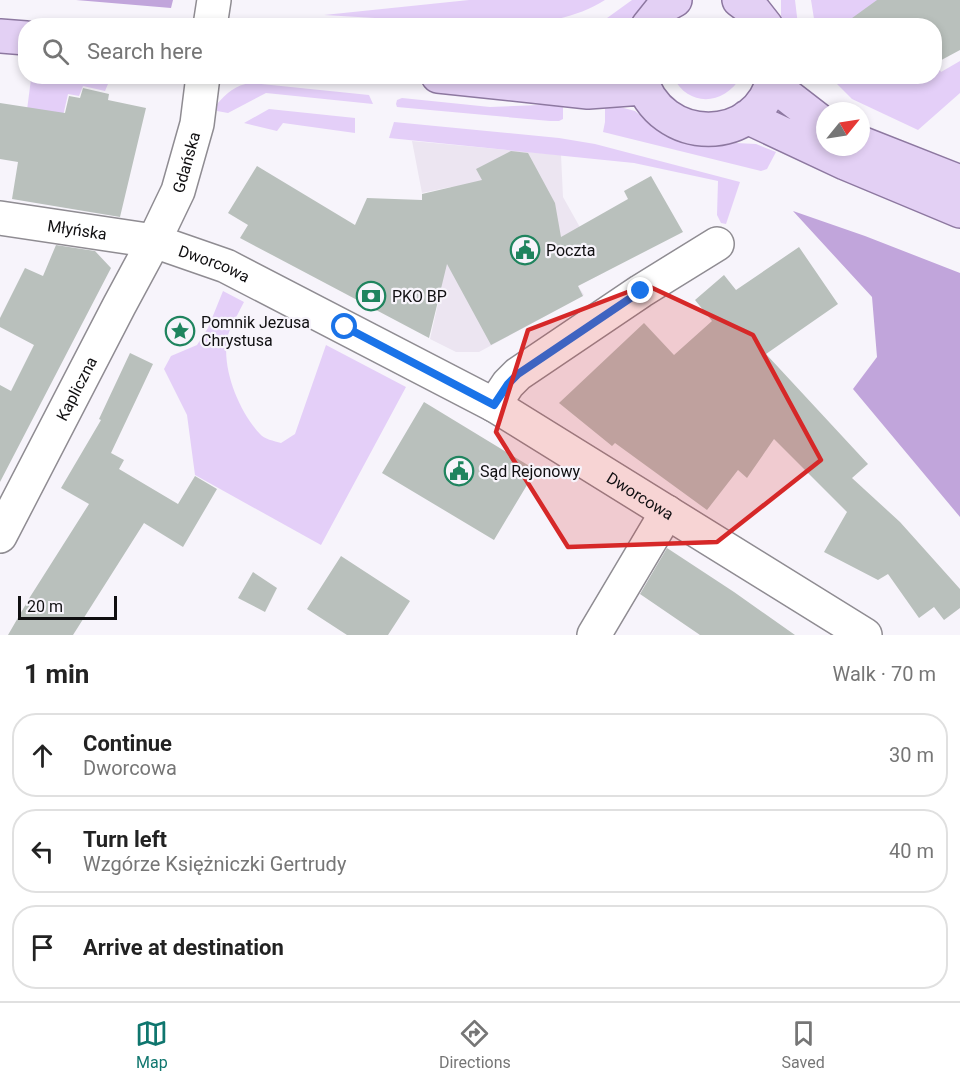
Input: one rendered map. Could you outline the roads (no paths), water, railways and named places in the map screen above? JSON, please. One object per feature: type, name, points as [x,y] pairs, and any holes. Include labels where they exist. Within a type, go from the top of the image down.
[{"type":"main road","points":[[654,18],[664,6],[675,0]]},
{"type":"main road","points":[[0,36],[18,37]]},
{"type":"main road","points":[[546,84],[588,92],[630,84]]},
{"type":"main road","points":[[642,84],[654,105],[669,119],[688,128],[708,130],[729,126],[747,117],[762,102],[771,84]]},
{"type":"main road","points":[[778,84],[816,117]]},
{"type":"main road","points":[[747,117],[845,163],[960,211]]},
{"type":"main road","points":[[870,147],[960,182]]},
{"type":"street","points":[[211,18],[214,0]]},
{"type":"street","name":"Gdańska","points":[[154,241],[178,191],[197,123],[202,84]]},
{"type":"street","name":"Młyńska","points":[[0,218],[154,241]]},
{"type":"street","name":"Dworcowa","points":[[154,241],[226,266],[494,405],[865,635]]},
{"type":"street","name":"Kapliczna","points":[[0,536],[154,241]]},
{"type":"street","points":[[494,405],[518,374],[641,291],[717,244]]},
{"type":"street","points":[[594,635],[667,512]]},
{"type":"place","name":"Poczta","points":[[525,250]]},
{"type":"place","name":"PKO BP","points":[[371,296]]},
{"type":"place","name":"Pomnik Jezusa Chrystusa","points":[[180,331]]},
{"type":"place","name":"Sąd Rejonowy","points":[[459,471]]}]
